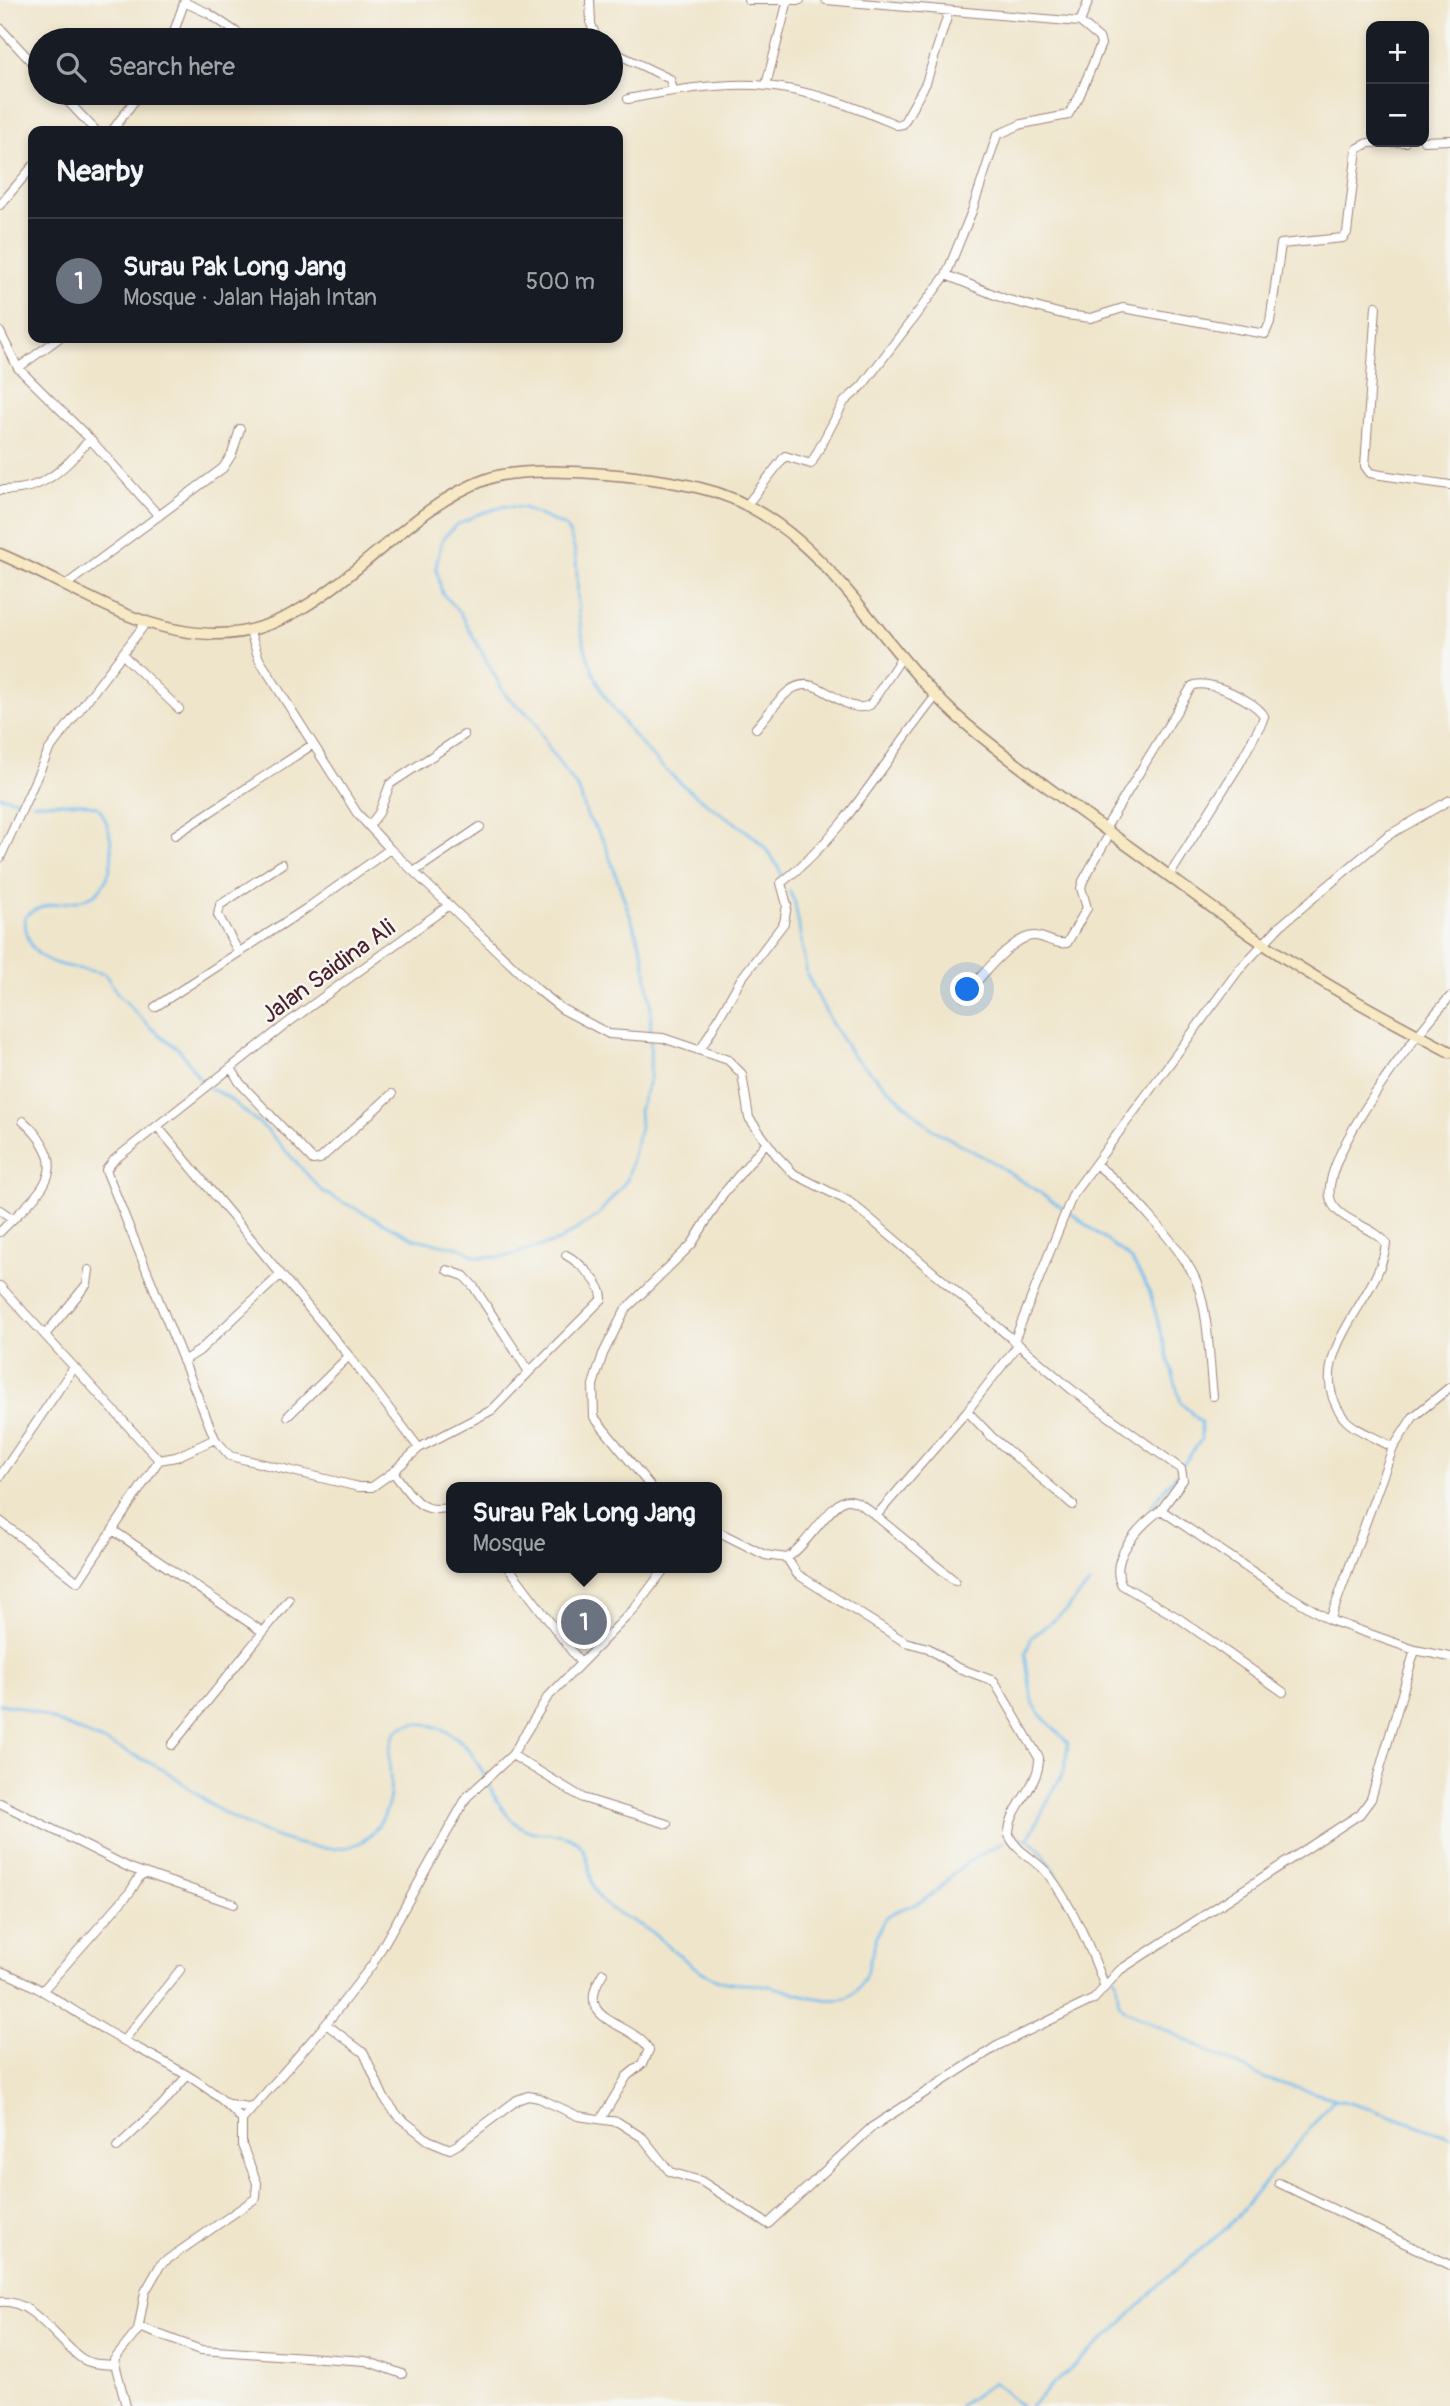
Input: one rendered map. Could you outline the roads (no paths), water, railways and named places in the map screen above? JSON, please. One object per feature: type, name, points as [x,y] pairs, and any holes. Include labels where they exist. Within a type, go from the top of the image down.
[{"type":"street","points":[[590,0],[592,28]]},
{"type":"street","points":[[748,0],[800,0]]},
{"type":"street","points":[[766,85],[788,0]]},
{"type":"street","points":[[746,506],[785,456],[811,464],[844,402],[862,386],[946,275],[972,211],[997,135],[1022,124],[1060,118],[1073,110],[1101,44],[1099,37],[1080,22],[1014,14],[826,0]]},
{"type":"street","points":[[1080,22],[1089,0]]},
{"type":"street","points":[[176,28],[186,1],[230,28]]},
{"type":"street","points":[[628,99],[673,90],[766,85],[827,97],[897,125],[903,124],[926,83],[948,11]]},
{"type":"street","points":[[0,28],[28,58]]},
{"type":"street","points":[[623,57],[670,79],[673,90]]},
{"type":"street","points":[[71,105],[91,126]]},
{"type":"street","points":[[116,126],[131,105]]},
{"type":"street","points":[[1429,141],[1450,140]]},
{"type":"street","points":[[946,275],[1005,299],[1066,315],[1091,318],[1123,308],[1265,334],[1270,323],[1281,244],[1343,238],[1347,233],[1357,149],[1366,144]]},
{"type":"street","points":[[0,205],[28,172]]},
{"type":"street","points":[[1376,306],[1365,466],[1370,473],[1450,485]]},
{"type":"street","points":[[0,332],[18,368],[90,439],[159,516]]},
{"type":"street","points":[[18,368],[52,343]]},
{"type":"street","points":[[67,584],[223,468],[232,454],[240,429]]},
{"type":"street","points":[[0,490],[35,487],[52,479],[90,439]]},
{"type":"street","points":[[0,554],[67,584],[145,624],[196,633],[250,632],[270,625],[308,603],[439,502],[468,486],[503,474],[533,471],[684,485],[721,494],[746,506],[819,559],[936,696],[1020,767],[1262,943],[1450,1052]]},
{"type":"street","points":[[0,858],[49,750],[145,624]]},
{"type":"street","points":[[250,632],[259,659],[312,745],[369,826],[448,906],[537,989],[562,1009],[609,1034],[653,1036],[701,1049],[728,1060],[738,1069],[749,1118],[766,1143],[794,1174],[848,1202],[867,1216],[1071,1389],[1177,1465],[1183,1474],[1183,1480],[1119,1558],[1117,1573],[1122,1585],[1180,1619],[1283,1692]]},
{"type":"street","points":[[123,654],[178,709]]},
{"type":"street","points":[[756,728],[788,692],[798,685],[817,686],[855,707],[870,705],[902,657]]},
{"type":"street","points":[[964,997],[980,976],[988,973],[1019,940],[1035,936],[1051,943],[1067,943],[1087,908],[1081,888],[1107,831],[1192,686],[1209,682],[1258,708],[1264,716],[1246,753],[1169,876]]},
{"type":"street","points":[[701,1049],[741,979],[784,923],[787,905],[781,883],[818,852],[883,771],[893,749],[936,696]]},
{"type":"street","points":[[369,826],[379,813],[390,784],[464,735]]},
{"type":"street","points":[[175,835],[312,745]]},
{"type":"street","points":[[876,1516],[967,1411],[1016,1343],[1073,1194],[1208,1010],[1262,943],[1387,836],[1450,800]]},
{"type":"street","points":[[415,871],[480,827]]},
{"type":"street","points":[[155,1007],[307,908],[390,849]]},
{"type":"street","points":[[239,951],[218,915],[220,905],[282,864]]},
{"type":"street","name":"Jalan Saidina Ali","points":[[183,1361],[106,1170],[230,1068],[448,906]]},
{"type":"street","points":[[1393,1448],[1350,1423],[1331,1392],[1332,1365],[1340,1342],[1347,1324],[1377,1272],[1386,1242],[1335,1207],[1330,1191],[1335,1164],[1350,1133],[1450,997]]},
{"type":"street","points":[[230,1068],[240,1083],[313,1160],[320,1159],[391,1094]]},
{"type":"street","points":[[0,1231],[40,1191],[51,1167],[50,1156],[23,1121]]},
{"type":"street","points":[[157,1126],[349,1356],[419,1448]]},
{"type":"street","points":[[647,1482],[594,1417],[593,1385],[603,1354],[625,1310],[692,1244],[723,1194],[766,1143]]},
{"type":"street","points":[[1095,1164],[1111,1175],[1156,1225],[1196,1279],[1213,1396]]},
{"type":"street","points":[[0,1210],[13,1219]]},
{"type":"street","points":[[280,1275],[199,1351],[183,1361],[215,1439],[230,1456],[359,1487],[372,1487],[419,1448],[492,1410],[602,1299],[600,1288],[566,1255]]},
{"type":"street","points":[[45,1335],[87,1284],[89,1270]]},
{"type":"street","points":[[447,1270],[464,1276],[474,1287],[529,1372]]},
{"type":"street","points":[[0,1286],[159,1460]]},
{"type":"street","points":[[288,1416],[349,1356]]},
{"type":"street","points":[[0,1476],[74,1367]]},
{"type":"street","points":[[1330,1620],[1393,1448],[1413,1417],[1450,1387]]},
{"type":"street","points":[[967,1411],[992,1437],[1073,1505]]},
{"type":"street","points":[[0,1521],[78,1582],[159,1460],[176,1457],[215,1439]]},
{"type":"street","points":[[393,1472],[419,1504],[436,1511],[446,1508]]},
{"type":"street","points":[[722,1534],[765,1555],[787,1558],[801,1549],[839,1502],[850,1500],[876,1516],[955,1581]]},
{"type":"street","points":[[1161,1510],[1283,1592],[1330,1620],[1415,1650],[1450,1657]]},
{"type":"street","points":[[114,1531],[263,1632]]},
{"type":"street","points":[[787,1558],[797,1574],[905,1642],[928,1648],[956,1667],[985,1677],[1000,1688],[1015,1721],[1039,1758],[1037,1776],[1011,1822],[1009,1835],[1017,1847],[1046,1872],[1058,1888],[1082,1927],[1108,1984]]},
{"type":"street","points":[[513,1573],[580,1662]]},
{"type":"street","points":[[242,2120],[326,2024],[381,1951],[456,1815],[478,1784],[512,1755],[547,1699],[635,1608],[661,1573]]},
{"type":"street","points":[[172,1745],[289,1600]]},
{"type":"street","points":[[326,2024],[364,2053],[384,2098],[399,2117],[441,2147],[450,2149],[517,2100],[528,2096],[578,2116],[618,2122],[643,2138],[670,2172],[701,2181],[768,2224],[872,2127],[997,2046],[1094,1999],[1120,1970],[1365,1808],[1375,1787],[1415,1650]]},
{"type":"street","points":[[512,1755],[583,1798],[667,1824]]},
{"type":"street","points":[[0,1803],[142,1873],[234,1904]]},
{"type":"street","points":[[44,1989],[130,1892],[142,1873]]},
{"type":"street","points":[[124,2040],[180,1970]]},
{"type":"street","points":[[0,1971],[44,1989],[229,2105],[242,2120],[242,2145],[257,2183],[256,2198],[178,2249],[161,2264],[145,2292],[139,2327],[116,2357],[114,2365],[126,2406]]},
{"type":"street","points":[[601,2119],[627,2076],[642,2064],[649,2050],[643,2042],[598,2011],[594,1993],[603,1973]]},
{"type":"street","points":[[117,2147],[162,2105],[186,2077]]},
{"type":"street","points":[[229,2105],[248,2107],[259,2103]]},
{"type":"street","points":[[1279,2183],[1450,2265]]},
{"type":"street","points":[[0,2302],[14,2302],[29,2311],[81,2358],[114,2365]]},
{"type":"street","points":[[139,2327],[201,2350],[366,2361],[402,2374]]},
{"type":"waterway","points":[[209,1088],[226,1096],[267,1130],[323,1192],[415,1239],[461,1248],[476,1257],[504,1257],[559,1241],[597,1216],[627,1180],[640,1127],[639,1110],[650,1078],[651,1003],[643,953],[604,841],[587,816],[579,790],[550,750],[533,718],[506,696],[460,613],[442,593],[436,567],[442,540],[455,526],[479,514],[505,506],[524,508],[566,527],[574,546],[579,617],[584,644],[592,670],[604,694],[650,754],[685,787],[756,839],[775,861],[782,875]]},
{"type":"waterway","points":[[0,796],[17,800]]},
{"type":"waterway","points":[[33,803],[80,803],[98,807],[109,829],[112,856],[110,870],[98,891],[87,898],[39,908],[25,917],[32,947],[51,962],[105,974],[118,994],[150,1027],[181,1051],[201,1081]]},
{"type":"waterway","points":[[789,890],[795,903],[807,975],[832,1024],[853,1056],[932,1129],[991,1161],[1068,1211],[1131,1259],[1149,1290],[1181,1403],[1201,1422],[1201,1440],[1182,1466]]},
{"type":"waterway","points":[[1151,1506],[1178,1472]]},
{"type":"waterway","points":[[1028,1839],[1065,1769],[1068,1743],[1039,1713],[1032,1700],[1025,1654],[1032,1637],[1066,1610],[1090,1583]]},
{"type":"waterway","points":[[0,1704],[31,1711],[128,1752],[167,1772],[229,1816],[270,1835],[316,1847],[338,1848],[357,1844],[372,1833],[383,1818],[388,1803],[389,1752],[398,1729],[415,1724],[433,1726],[451,1734],[475,1758],[509,1816],[528,1830],[567,1836],[574,1840],[584,1851],[591,1879],[600,1899],[610,1908],[648,1930],[692,1965],[727,1983],[769,1986],[829,2000],[846,1998],[861,1984],[880,1928],[888,1916],[925,1899],[962,1866],[1003,1842]]},
{"type":"waterway","points":[[1015,1838],[1028,1839],[1044,1854],[1116,1980],[1119,2003],[1125,2010],[1266,2079],[1377,2111],[1450,2137]]},
{"type":"waterway","points":[[1030,2406],[1126,2319],[1166,2278],[1228,2227],[1334,2099]]},
{"type":"waterway","points":[[959,2406],[994,2382],[1021,2406]]},
{"type":"place","name":"Surau Pak Long Jang","points":[[584,1622]]}]
